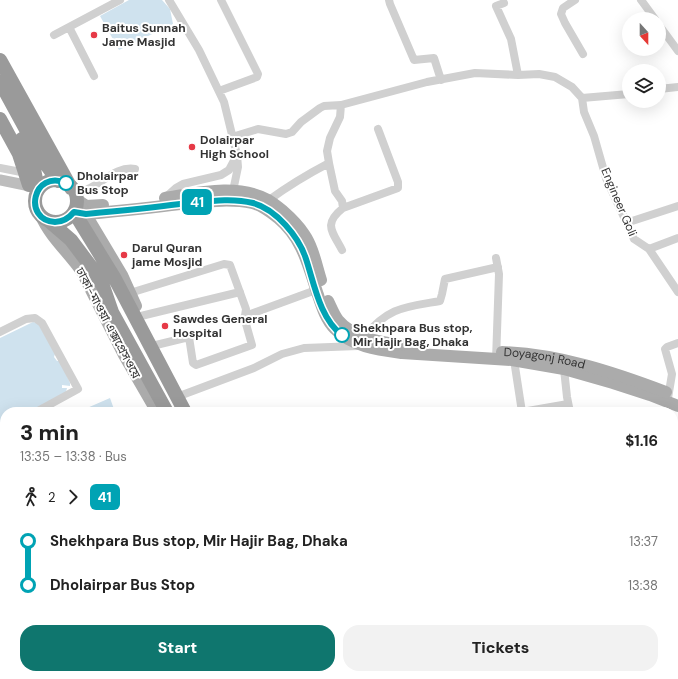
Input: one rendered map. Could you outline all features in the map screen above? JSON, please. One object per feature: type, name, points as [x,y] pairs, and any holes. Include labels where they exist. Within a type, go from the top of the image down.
[{"type":"highway","points":[[0,48],[8,63],[6,81],[77,202]]},
{"type":"highway","points":[[0,60],[6,81],[42,159],[58,180],[67,184],[115,280],[182,407]]},
{"type":"highway","name":"ঢাকা-মাওয়া এক্সপ্রেসওয়ে","points":[[0,98],[12,119],[33,164],[33,195]]},
{"type":"highway","points":[[0,120],[19,154],[33,195],[56,222],[64,220],[77,202]]},
{"type":"highway","points":[[0,136],[12,160],[33,195],[80,251],[99,291],[164,407]]},
{"type":"highway","points":[[33,195],[45,183],[58,180]]},
{"type":"highway","points":[[99,291],[122,310],[173,407]]},
{"type":"main road","points":[[77,202],[91,206],[165,202],[199,198],[233,191],[253,194],[269,206],[292,219],[304,234],[313,254],[327,298],[338,320],[363,341]]},
{"type":"main road","name":"ঢাকা-মাওয়া এক্সপ্রেসওয়ে","points":[[33,195],[52,235],[99,291],[124,355],[155,407]]},
{"type":"main road","points":[[199,198],[232,200],[269,206],[288,227],[304,251],[316,290],[328,321],[336,330],[385,351],[402,353],[496,356],[564,368],[673,400]]},
{"type":"main road","points":[[77,202],[165,202]]},
{"type":"main road","points":[[77,202],[122,275],[141,316],[188,407]]},
{"type":"main road","name":"Doyagonj Road","points":[[496,356],[538,355],[567,360],[621,376],[673,400]]},
{"type":"street","points":[[169,0],[199,50],[226,108],[237,155],[238,167],[233,191]]},
{"type":"street","points":[[219,91],[257,77],[258,74],[221,0]]},
{"type":"street","points":[[389,0],[414,60],[434,58],[440,80]]},
{"type":"street","points":[[575,0],[563,8],[561,14],[583,54]]},
{"type":"street","points":[[641,0],[650,12]]},
{"type":"street","points":[[54,35],[114,1]]},
{"type":"street","points":[[504,3],[496,6],[511,39],[518,75]]},
{"type":"street","points":[[70,27],[94,76]]},
{"type":"street","points":[[666,35],[678,52]]},
{"type":"street","points":[[232,137],[258,129],[286,134],[292,132],[301,122],[324,106],[341,104],[475,72],[518,75],[539,74],[555,77],[572,87],[582,98],[622,95]]},
{"type":"street","points":[[666,89],[678,86]]},
{"type":"street","name":"Engineer Goli","points":[[582,98],[584,112],[594,136],[606,178],[626,223],[634,239],[650,249],[678,292]]},
{"type":"street","points":[[341,104],[340,117],[330,138],[327,151],[335,190],[342,201],[343,208]]},
{"type":"street","points":[[342,250],[331,229],[330,223],[336,213],[343,208],[398,188],[398,182],[378,129]]},
{"type":"street","points":[[165,202],[176,188],[183,184],[221,175],[229,170],[237,155]]},
{"type":"street","points":[[269,206],[308,174],[329,163]]},
{"type":"street","points":[[0,168],[33,195]]},
{"type":"street","points":[[77,202],[90,188],[119,171],[130,168],[135,169]]},
{"type":"street","points":[[0,180],[33,195]]},
{"type":"street","points":[[626,223],[678,206]]},
{"type":"street","points":[[650,249],[678,238]]},
{"type":"street","points":[[496,258],[499,274],[496,356]]},
{"type":"street","points":[[130,293],[224,264],[230,265],[246,310],[244,317],[252,345],[196,365],[193,363],[189,337],[156,345]]},
{"type":"street","points":[[182,395],[254,368],[282,354],[304,348],[363,341],[375,324],[392,312],[402,308],[440,301],[445,279],[498,267]]},
{"type":"street","points":[[245,316],[316,290]]},
{"type":"street","points":[[141,316],[240,292]]},
{"type":"street","points":[[0,332],[26,319],[35,318],[42,323],[78,389],[45,407]]},
{"type":"street","points":[[673,400],[675,373],[665,349],[678,343]]},
{"type":"street","points":[[514,360],[521,407]]},
{"type":"street","points":[[564,368],[569,407]]},
{"type":"water","points":[[129,0],[162,0],[170,9],[173,24],[119,50],[100,16]]},
{"type":"water","points":[[33,322],[38,323],[55,354],[54,357],[57,361],[60,361],[70,383],[70,386],[62,385],[62,388],[67,388],[66,392],[39,407],[0,407],[0,338]]},
{"type":"water","points":[[110,398],[113,407],[89,407]]},
{"type":"bus line","name":"41","points":[[66,183],[54,180],[45,183],[38,189],[35,206],[37,211],[45,219],[56,222],[68,218],[74,212],[86,214],[232,200],[253,203],[270,211],[288,227],[304,251],[328,321],[342,335]]},
{"type":"place","name":"Baitus Sunnah Jame Masjid","points":[[94,35]]},
{"type":"place","name":"Dolairpar High School","points":[[192,147]]},
{"type":"place","name":"Dholairpar Bus Stop","points":[[66,183]]},
{"type":"place","name":"Darul Quran jame Mosjid","points":[[124,255]]},
{"type":"place","name":"Sawdes General Hospital","points":[[165,326]]},
{"type":"place","name":"Shekhpara Bus stop, Mir Hajir Bag, Dhaka","points":[[342,335]]}]
